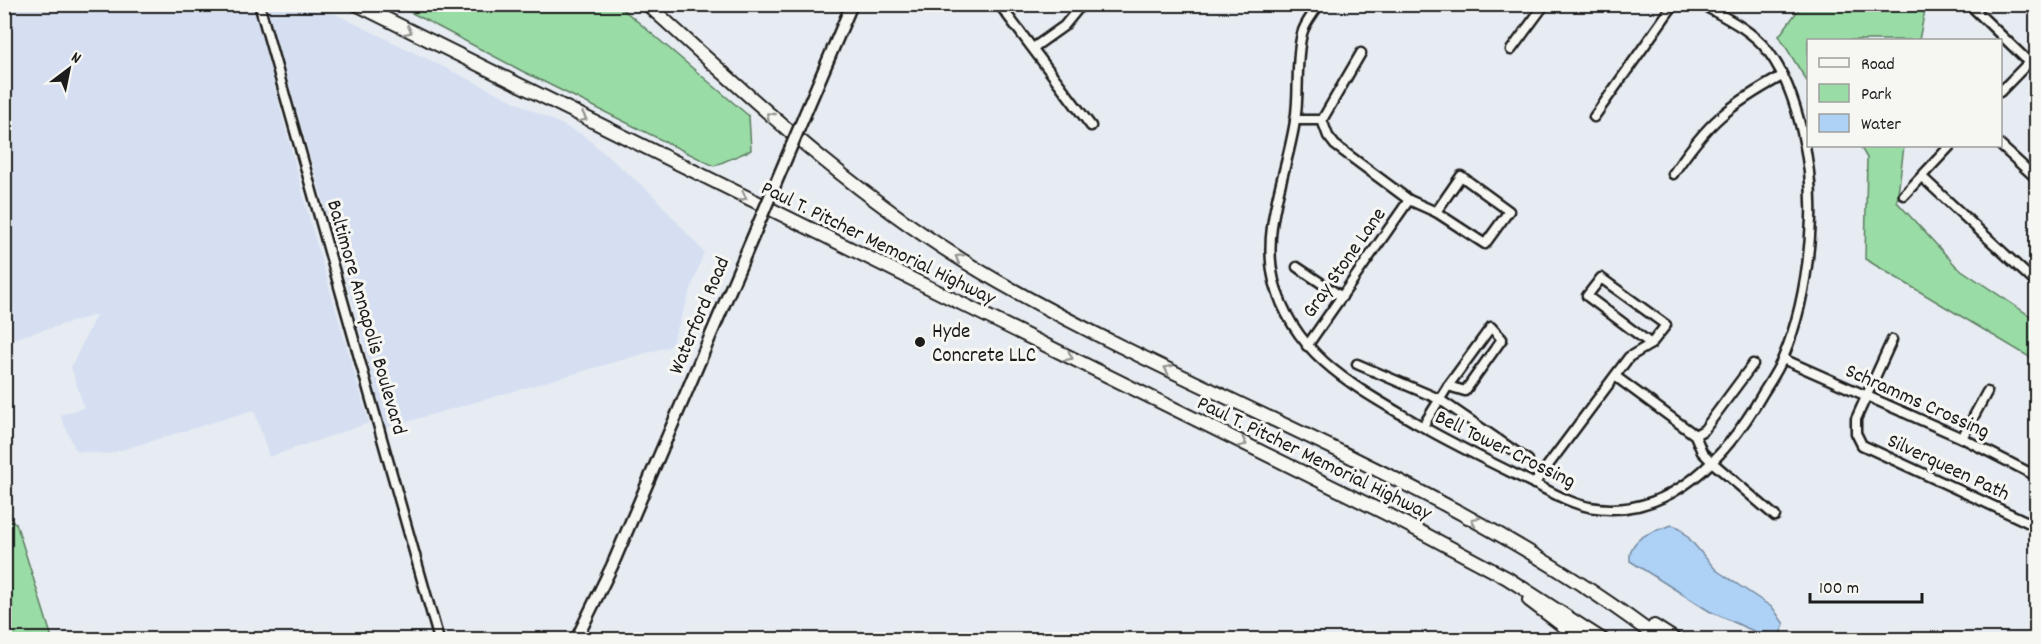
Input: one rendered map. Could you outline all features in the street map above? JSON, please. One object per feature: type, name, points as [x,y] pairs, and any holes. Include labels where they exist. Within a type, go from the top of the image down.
[{"type":"highway","name":"Paul T. Pitcher Memorial Highway","points":[[356,4],[1381,511],[1507,578],[1603,639]]},
{"type":"highway","name":"Paul T. Pitcher Memorial Highway","points":[[647,4],[831,169],[955,256],[1052,311],[1438,502],[1553,566],[1660,639]]},
{"type":"highway","points":[[1553,566],[1609,596],[1676,639]]},
{"type":"highway","points":[[1507,578],[1529,600],[1582,639]]},
{"type":"main road","name":"Waterford Road","points":[[576,639],[612,566],[852,4]]},
{"type":"street","name":"Baltimore Annapolis Boulevard","points":[[259,4],[440,639]]},
{"type":"street","points":[[999,4],[1091,126]]},
{"type":"street","points":[[1033,48],[1064,26],[1082,4]]},
{"type":"street","name":"Bell Tower Crossing","points":[[1319,4],[1302,31],[1295,120],[1272,220],[1270,253],[1274,281],[1282,304],[1307,346],[1338,376],[1465,452],[1560,497],[1588,507],[1622,508],[1655,501],[1688,485],[1713,463],[1752,413],[1783,359],[1804,290],[1809,260],[1812,204],[1807,158],[1793,101],[1768,51],[1755,38],[1701,4]]},
{"type":"street","points":[[1511,50],[1545,4]]},
{"type":"street","points":[[1594,117],[1674,4]]},
{"type":"street","points":[[1969,4],[2033,65]]},
{"type":"street","points":[[1322,120],[1361,53]]},
{"type":"street","points":[[2002,91],[2033,65],[2037,55]]},
{"type":"street","points":[[1672,174],[1693,144],[1717,117],[1747,95],[1782,76]]},
{"type":"street","points":[[1295,120],[1322,120]]},
{"type":"street","points":[[1322,120],[1328,136],[1335,145],[1409,200],[1436,212],[1485,244],[1509,211],[1461,176],[1436,212]]},
{"type":"street","points":[[2002,146],[2037,178]]},
{"type":"street","points":[[1904,195],[1949,147]]},
{"type":"street","points":[[1922,177],[2037,283]]},
{"type":"street","name":"Gray Stone Lane","points":[[1307,346],[1409,200]]},
{"type":"street","points":[[1297,267],[1341,297]]},
{"type":"street","points":[[1534,484],[1629,357],[1651,344],[1666,325],[1601,278],[1587,296],[1651,344]]},
{"type":"street","points":[[1423,426],[1438,399],[1491,327],[1502,339],[1465,391],[1448,386]]},
{"type":"street","points":[[1866,396],[1892,340]]},
{"type":"street","name":"Schramms Crossing","points":[[1783,359],[1962,438],[2037,476]]},
{"type":"street","points":[[1357,364],[1438,399],[1528,460]]},
{"type":"street","points":[[1695,435],[1704,430],[1754,364]]},
{"type":"street","points":[[1615,376],[1695,435],[1702,452],[1775,516]]},
{"type":"street","points":[[1962,438],[1987,392]]},
{"type":"street","name":"Silverqueen Path","points":[[1866,396],[1856,419],[1856,433],[1862,445],[2037,526]]},
{"type":"shaded area","points":[[5,4],[253,5],[312,228],[369,423],[269,457],[254,410],[108,454],[76,451],[60,415],[84,408],[71,367],[96,315],[5,341]]},
{"type":"shaded area","points":[[266,5],[317,5],[583,135],[653,195],[704,252],[671,346],[385,428],[360,328]]},
{"type":"green space","points":[[1802,4],[1926,5],[1919,39],[1807,39],[1807,81],[1779,36]]},
{"type":"green space","points":[[397,5],[618,5],[749,116],[751,150],[714,166],[522,71]]},
{"type":"green space","points":[[1861,147],[1904,147],[1897,202],[1957,267],[2036,320],[2036,361],[1865,259],[1867,158]]},
{"type":"green space","points":[[4,518],[16,523],[52,638],[101,639],[5,639]]},
{"type":"water","points":[[1672,525],[1680,528],[1716,570],[1773,608],[1784,624],[1779,637],[1771,639],[1709,611],[1630,561],[1630,553],[1638,541],[1650,533]]},
{"type":"place","name":"Hyde Concrete LLC","points":[[920,342]]}]
